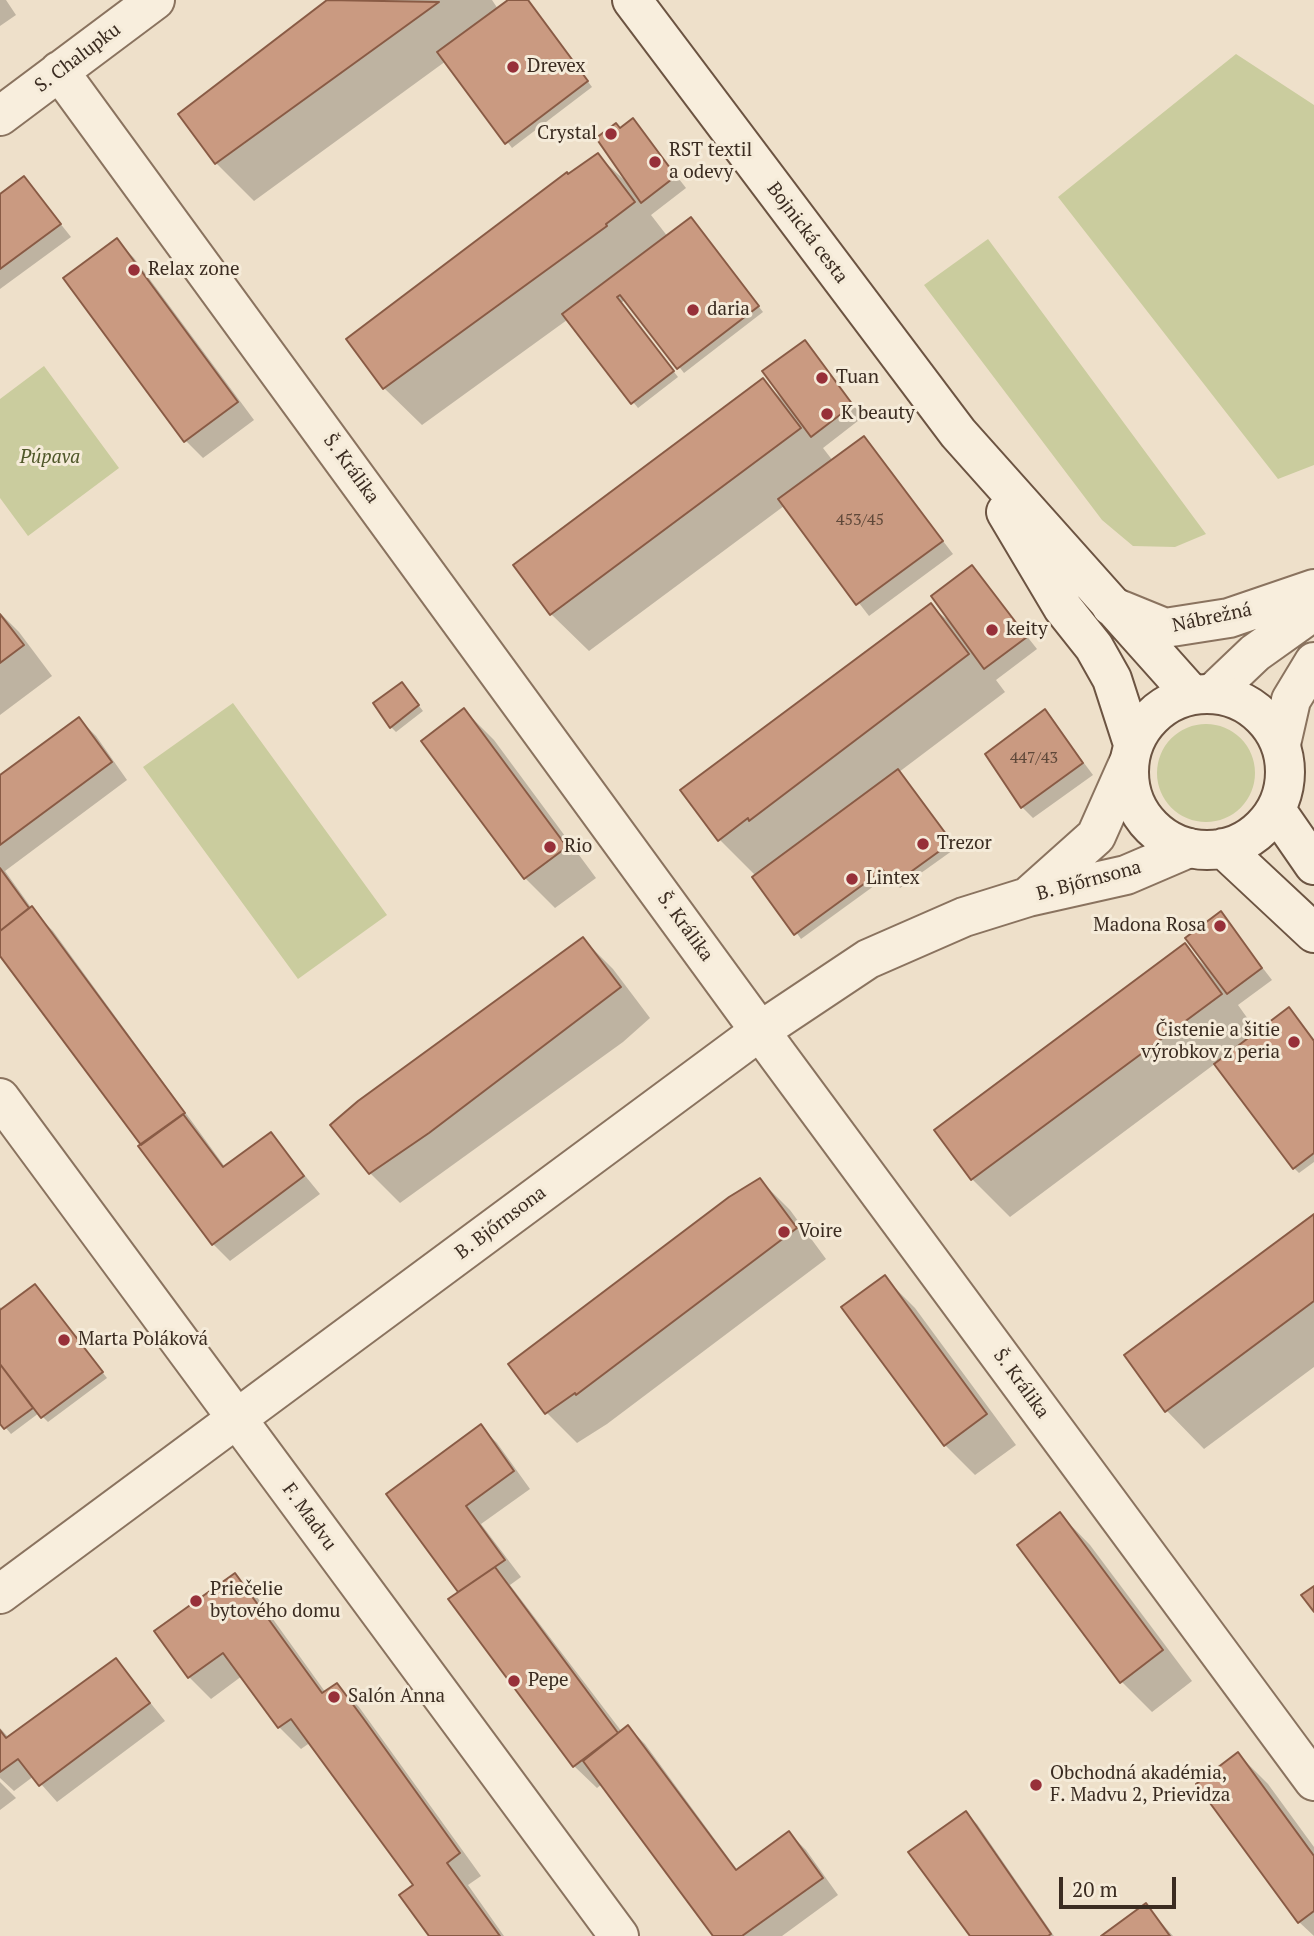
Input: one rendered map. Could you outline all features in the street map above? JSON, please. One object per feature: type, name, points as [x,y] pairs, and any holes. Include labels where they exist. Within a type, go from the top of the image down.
[{"type":"street","name":"S. Chalupku","points":[[0,116],[155,0]]},
{"type":"street","name":"Bojnická cesta","points":[[632,0],[958,433],[1111,606],[1202,694],[1231,696],[1261,715],[1281,744],[1286,777],[1276,810],[1250,838],[1206,848]]},
{"type":"street","name":"Š. Králika","points":[[60,71],[760,1031],[1314,1781]]},
{"type":"street","name":"Bojnická cesta","points":[[958,433],[1063,608],[1106,668],[1120,700],[1131,754],[1129,785],[1140,812],[1159,834],[1206,848],[1314,933]]},
{"type":"street","name":"Nábrežná","points":[[1111,606],[1165,628],[1229,618],[1314,589]]},
{"type":"street","name":"Nábrežná","points":[[1202,694],[1314,611]]},
{"type":"street","points":[[1281,744],[1291,700],[1314,662]]},
{"type":"street","points":[[1131,754],[1155,712],[1202,694]]},
{"type":"street","name":"B. Bjőrnsona","points":[[1028,897],[1096,836],[1131,754]]},
{"type":"street","points":[[1276,810],[1314,865]]},
{"type":"street","name":"B. Bjőrnsona","points":[[0,1594],[760,1031],[868,959],[964,917],[1028,897],[1126,875],[1206,848]]},
{"type":"street","name":"F. Madvu","points":[[0,1098],[619,1936]]},
{"type":"green space","points":[[1236,54],[1314,105],[1314,465],[1278,479],[1058,197]]},
{"type":"green space","points":[[988,239],[1206,534],[1175,547],[1133,546],[1102,520],[924,285]]},
{"type":"green space","name":"Púpava","points":[[44,366],[119,468],[28,536],[0,498],[0,399]]},
{"type":"green space","points":[[233,703],[387,915],[298,979],[143,767]]},
{"type":"green space","points":[[1206,724],[1225,728],[1241,738],[1251,754],[1255,773],[1251,792],[1241,808],[1225,818],[1206,822],[1187,818],[1171,808],[1161,792],[1157,773],[1161,754],[1171,738],[1187,728]]},
{"type":"building","points":[[327,0],[439,2],[215,164],[178,114]]},
{"type":"building","name":"Drevex","points":[[508,0],[528,0],[588,81],[505,144],[437,52]]},
{"type":"building","points":[[633,118],[676,176],[641,203],[596,138],[616,123],[620,128]]},
{"type":"building","points":[[598,153],[635,202],[606,224],[607,226],[383,389],[346,339],[567,172],[568,174]]},
{"type":"building","points":[[24,176],[61,224],[0,269],[0,194]]},
{"type":"building","name":"daria","points":[[691,217],[759,306],[677,369],[620,295],[617,297],[674,371],[631,404],[562,314]]},
{"type":"building","points":[[117,238],[238,402],[184,442],[63,278]]},
{"type":"building","points":[[805,340],[853,405],[811,437],[762,371]]},
{"type":"building","points":[[763,378],[801,428],[550,615],[513,565]]},
{"type":"building","points":[[864,436],[943,541],[856,605],[778,499]]},
{"type":"building","points":[[972,565],[1027,637],[984,669],[931,596]]},
{"type":"building","points":[[931,603],[969,654],[749,821],[748,818],[718,841],[680,790]]},
{"type":"building","points":[[0,614],[24,645],[0,663]]},
{"type":"building","points":[[402,682],[419,705],[390,728],[373,703]]},
{"type":"building","points":[[464,708],[567,847],[524,879],[421,741]]},
{"type":"building","points":[[1045,709],[1083,763],[1021,808],[985,754]]},
{"type":"building","points":[[79,717],[112,762],[0,845],[0,775]]},
{"type":"building","points":[[898,769],[952,842],[894,884],[883,870],[794,935],[752,877]]},
{"type":"building","points":[[0,868],[29,908],[0,931]]},
{"type":"building","points":[[32,906],[185,1113],[141,1145],[0,956],[0,931]]},
{"type":"building","points":[[1221,911],[1262,968],[1227,994],[1185,938]]},
{"type":"building","points":[[583,937],[621,987],[429,1133],[369,1174],[330,1125],[358,1101]]},
{"type":"building","points":[[1185,943],[1222,994],[971,1180],[934,1130]]},
{"type":"building","points":[[1289,1007],[1314,1041],[1314,1153],[1293,1169],[1214,1064]]},
{"type":"building","points":[[183,1114],[223,1167],[271,1132],[304,1176],[212,1245],[138,1146]]},
{"type":"building","points":[[760,1178],[797,1228],[576,1395],[575,1393],[545,1414],[508,1364],[729,1197]]},
{"type":"building","points":[[1314,1214],[1314,1301],[1165,1412],[1124,1355]]},
{"type":"building","points":[[885,1275],[987,1414],[944,1446],[841,1307]]},
{"type":"building","points":[[35,1284],[103,1372],[41,1418],[0,1364],[0,1310]]},
{"type":"building","points":[[0,1364],[33,1408],[4,1429],[0,1424]]},
{"type":"building","points":[[481,1424],[514,1471],[466,1506],[505,1560],[458,1592],[386,1494]]},
{"type":"building","points":[[1060,1512],[1163,1650],[1120,1683],[1017,1545]]},
{"type":"building","points":[[495,1567],[618,1733],[573,1767],[448,1599]]},
{"type":"building","points":[[235,1573],[322,1693],[337,1683],[363,1718],[460,1853],[447,1863],[500,1936],[429,1936],[399,1895],[413,1885],[291,1719],[278,1728],[223,1653],[188,1678],[154,1631]]},
{"type":"building","points":[[1314,1586],[1314,1612],[1301,1595]]},
{"type":"building","points":[[116,1658],[150,1703],[39,1786],[18,1759],[0,1772],[0,1730],[6,1738]]},
{"type":"building","points":[[628,1725],[736,1870],[789,1831],[823,1878],[742,1936],[713,1936],[583,1761]]},
{"type":"building","points":[[1238,1752],[1314,1856],[1314,1911],[1298,1923],[1196,1784]]},
{"type":"building","points":[[966,1811],[1051,1934],[970,1936],[908,1852]]},
{"type":"building","points":[[1146,1903],[1170,1936],[1101,1936]]},
{"type":"place","name":"Drevex","points":[[513,67]]},
{"type":"place","name":"Crystal","points":[[611,134]]},
{"type":"place","name":"RST textil a odevy","points":[[655,162]]},
{"type":"place","name":"Relax zone","points":[[134,270]]},
{"type":"place","name":"daria","points":[[693,310]]},
{"type":"place","name":"Tuan","points":[[822,378]]},
{"type":"place","name":"K beauty","points":[[827,414]]},
{"type":"place","name":"keity","points":[[992,630]]},
{"type":"place","name":"Trezor","points":[[923,844]]},
{"type":"place","name":"Rio","points":[[550,847]]},
{"type":"place","name":"Lintex","points":[[852,879]]},
{"type":"place","name":"Madona Rosa","points":[[1220,926]]},
{"type":"place","name":"Čistenie a šitie výrobkov z peria","points":[[1294,1042]]},
{"type":"place","name":"Voire","points":[[784,1232]]},
{"type":"place","name":"Marta Poláková","points":[[64,1340]]},
{"type":"place","name":"Priečelie bytového domu","points":[[196,1601]]},
{"type":"place","name":"Pepe","points":[[514,1681]]},
{"type":"place","name":"Salón Anna","points":[[334,1697]]},
{"type":"place","name":"Obchodná akadémia, F. Madvu 2, Prievidza","points":[[1036,1785]]}]
